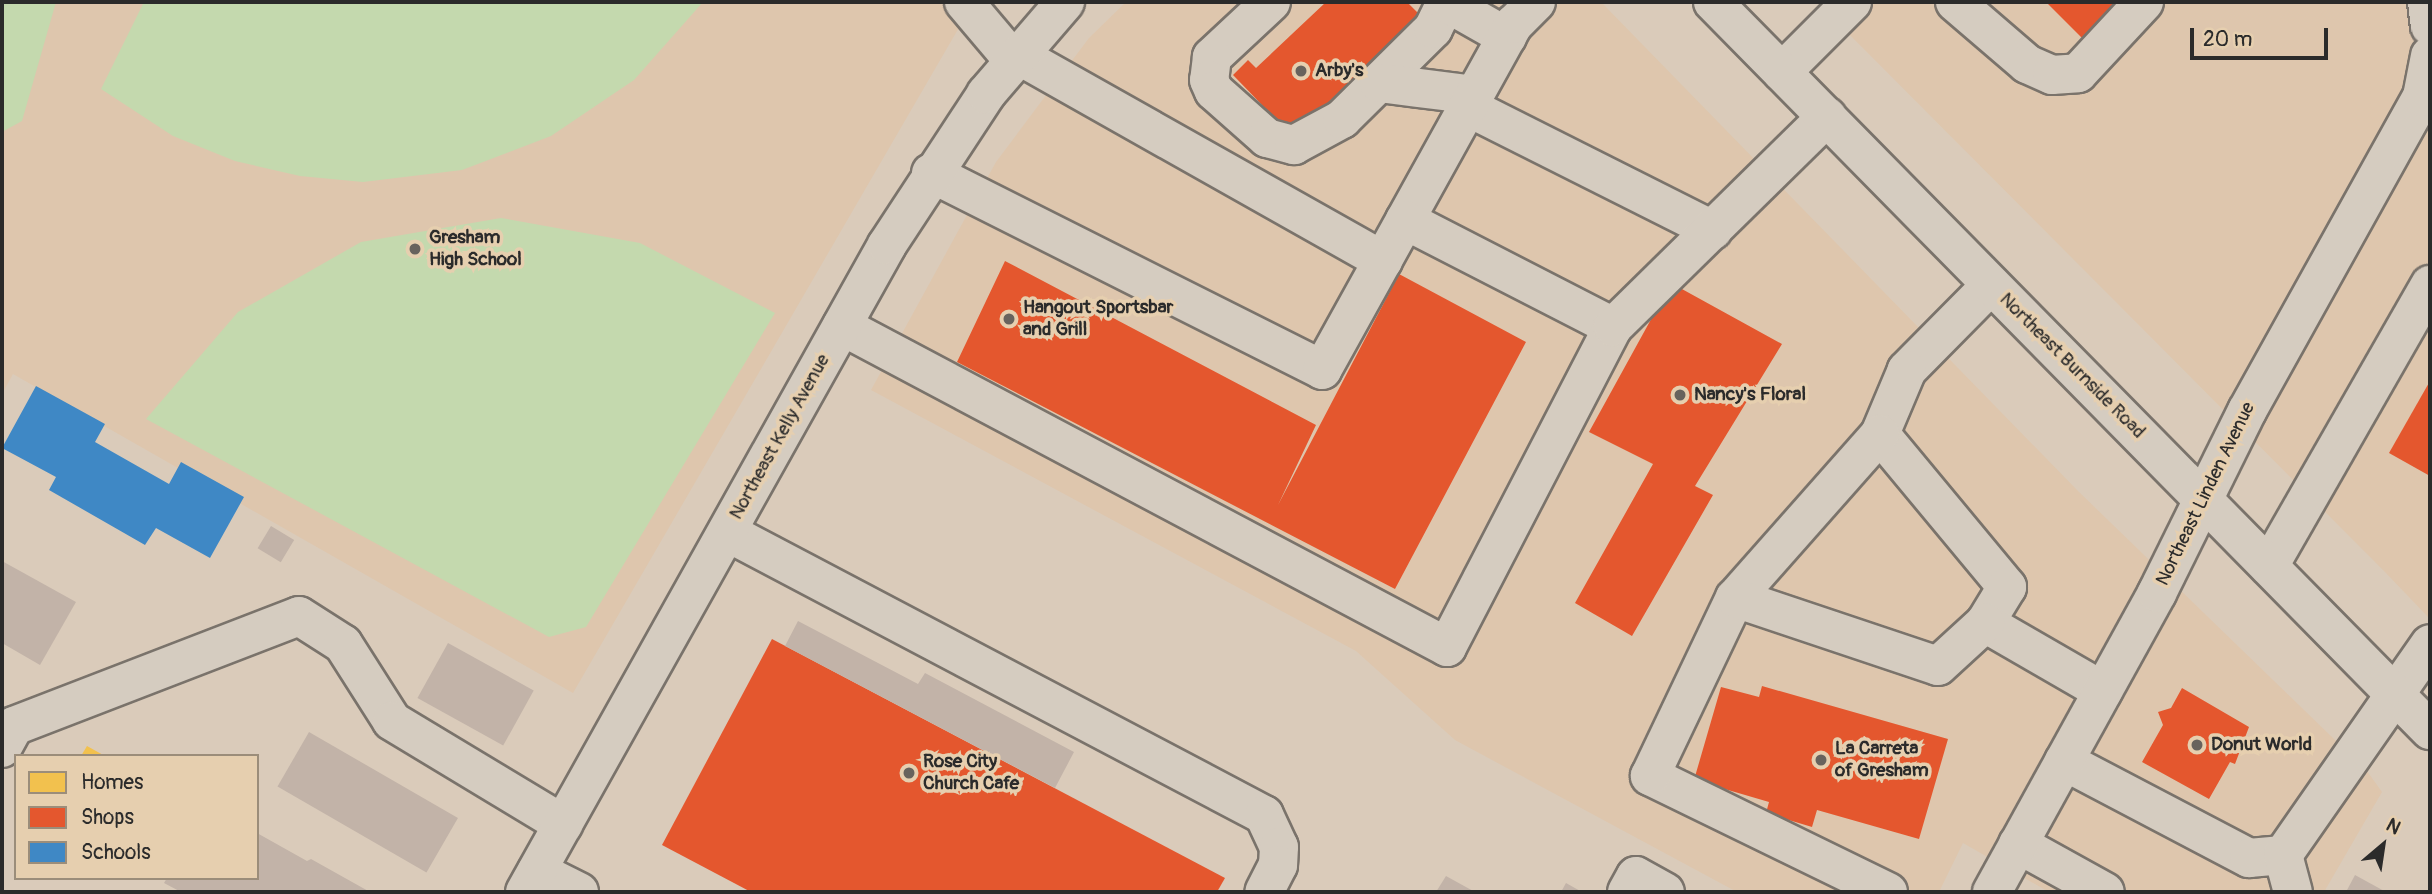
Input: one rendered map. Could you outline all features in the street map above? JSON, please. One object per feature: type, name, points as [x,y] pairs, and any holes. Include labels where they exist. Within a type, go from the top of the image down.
[{"type":"street","points":[[964,2],[1015,58],[1383,261]]},
{"type":"street","name":"Northeast Kelly Avenue","points":[[531,882],[842,326],[931,173],[1015,58],[1065,2]]},
{"type":"street","points":[[1271,2],[1212,57],[1207,71],[1214,91],[1267,138],[1294,145],[1342,119],[1441,20],[1447,2],[1507,37]]},
{"type":"street","points":[[931,173],[1322,370],[1507,37],[1536,2]]},
{"type":"street","name":"Northeast Burnside Road","points":[[1713,2],[2430,730]]},
{"type":"street","points":[[1782,72],[1852,2]]},
{"type":"street","points":[[1955,2],[2027,64],[2052,75],[2078,73],[2144,2]]},
{"type":"street","points":[[2427,2],[2430,26]]},
{"type":"street","name":"Northeast Linden Avenue","points":[[1992,892],[2103,691],[2247,411],[2422,97],[2430,56]]},
{"type":"street","points":[[1379,83],[1471,101],[1713,230]]},
{"type":"street","points":[[842,326],[1447,647],[1614,327],[1827,117]]},
{"type":"street","points":[[1405,220],[1614,327]]},
{"type":"street","points":[[1888,892],[1650,776],[1735,598],[1880,434],[1907,370],[1991,285]]},
{"type":"street","points":[[2269,566],[2430,285]]},
{"type":"street","points":[[1735,598],[1938,667],[1985,623],[2007,587],[1880,434]]},
{"type":"street","points":[[727,532],[1264,815],[1279,847],[1278,865],[1264,892]]},
{"type":"street","points":[[2,748],[14,726],[299,616],[344,644],[391,721],[563,824]]},
{"type":"street","points":[[1985,623],[2103,691]]},
{"type":"street","points":[[2064,761],[2249,858],[2283,855],[2430,644]]},
{"type":"street","points":[[2018,844],[2105,892]]},
{"type":"street","points":[[2283,855],[2293,892]]},
{"type":"street","points":[[1627,892],[1636,876],[1665,892]]},
{"type":"street","points":[[531,882],[579,892]]},
{"type":"shaded area","name":"Gresham High School","points":[[2,2],[984,2],[957,31],[573,693],[13,374],[2,394]]},
{"type":"shaded area","points":[[1126,2],[1601,2],[2078,491],[2367,771],[2382,792],[2324,892],[2049,892],[1963,843],[1939,892],[1737,892],[1455,740],[1356,651],[871,390],[996,162],[1089,38]]},
{"type":"shaded area","points":[[1817,2],[2430,2],[2430,619],[2384,571]]},
{"type":"green space","points":[[2,2],[56,2],[22,121],[2,132]]},
{"type":"green space","points":[[144,2],[703,2],[634,80],[551,136],[462,170],[363,182],[300,176],[235,161],[173,136],[101,89]]},
{"type":"green space","points":[[501,218],[640,243],[775,313],[586,627],[549,637],[146,419],[238,312],[361,242]]},
{"type":"building: Homes","points":[[87,746],[101,754],[82,754]]},
{"type":"building: Shops","name":"Arby's","points":[[1326,2],[1407,2],[1422,17],[1331,107],[1293,137],[1233,75],[1248,60],[1256,68]]},
{"type":"building: Shops","points":[[2046,2],[2128,2],[2087,43]]},
{"type":"building: Shops","points":[[1005,261],[1316,425],[1278,505],[1399,274],[1526,342],[1395,589],[957,362]]},
{"type":"building: Shops","name":"Nancy's Floral","points":[[1671,283],[1782,344],[1695,486],[1713,495],[1632,636],[1575,603],[1653,464],[1589,432]]},
{"type":"building: Shops","points":[[2430,381],[2430,476],[2389,453]]},
{"type":"building: Shops","points":[[772,639],[1225,878],[1217,892],[751,892],[662,845]]},
{"type":"building: Shops","name":"La Carreta of Gresham","points":[[1762,686],[1948,739],[1919,839],[1817,810],[1812,827],[1766,813],[1769,802],[1694,780],[1721,687],[1759,697]]},
{"type":"building: Shops","name":"Donut World","points":[[2182,688],[2249,727],[2235,764],[2230,762],[2209,799],[2142,762],[2163,725],[2158,712],[2171,708]]},
{"type":"building: Schools","points":[[36,386],[105,424],[95,442],[169,484],[181,462],[244,497],[210,558],[156,528],[145,545],[49,490],[56,477],[2,448]]},
{"type":"building: Other","points":[[271,526],[294,540],[281,562],[258,548]]},
{"type":"building: Other","points":[[2,561],[76,602],[40,665],[2,643]]},
{"type":"building: Other","points":[[798,621],[918,684],[925,673],[1074,752],[1055,788],[785,646]]},
{"type":"building: Other","points":[[448,643],[534,691],[503,746],[417,698]]},
{"type":"building: Other","points":[[309,732],[458,818],[426,873],[278,787]]},
{"type":"building: Other","points":[[259,834],[370,892],[181,892],[164,883],[166,880],[259,880]]},
{"type":"building: Other","points":[[2355,875],[2386,892],[2346,892]]},
{"type":"building: Other","points":[[1446,876],[1475,892],[1436,892]]},
{"type":"building: Other","points":[[1566,883],[1582,892],[1561,892]]},
{"type":"place","name":"Arby's","points":[[1301,71]]},
{"type":"place","name":"Gresham High School","points":[[415,249]]},
{"type":"place","name":"Hangout Sportsbar and Grill","points":[[1009,319]]},
{"type":"place","name":"Nancy's Floral","points":[[1680,395]]},
{"type":"place","name":"Donut World","points":[[2197,745]]},
{"type":"place","name":"La Carreta of Gresham","points":[[1821,760]]},
{"type":"place","name":"Rose City Church Cafe","points":[[909,773]]}]
